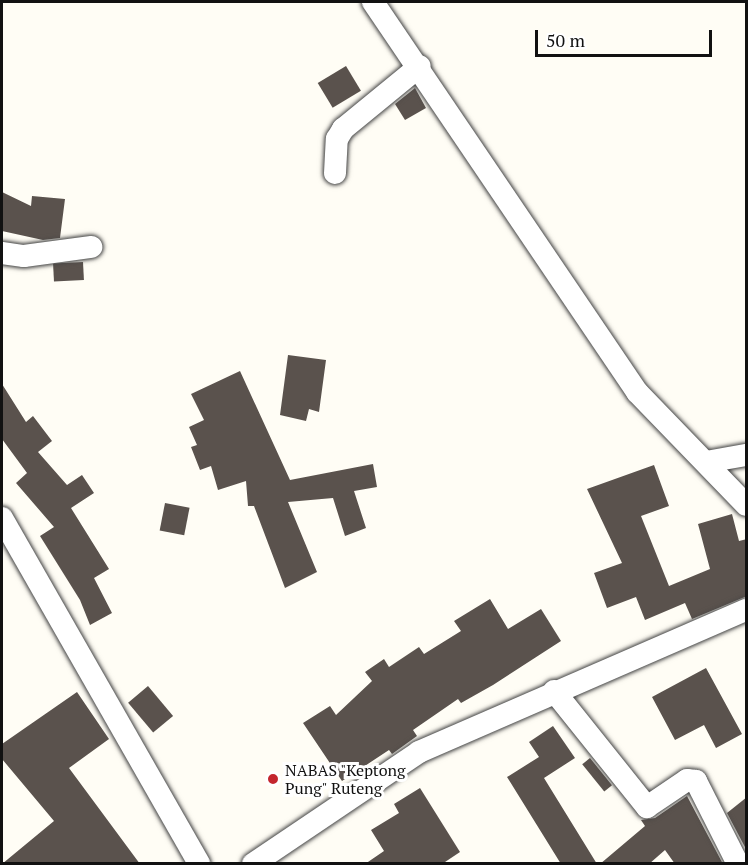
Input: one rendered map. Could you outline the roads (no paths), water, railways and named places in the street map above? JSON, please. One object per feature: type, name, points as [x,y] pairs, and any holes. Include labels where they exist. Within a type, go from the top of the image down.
[{"type":"street","points":[[373,2],[420,66],[637,392],[747,505]]},
{"type":"street","points":[[335,173],[337,139],[343,129],[420,66]]},
{"type":"street","points":[[2,253],[24,256],[91,247]]},
{"type":"street","points":[[706,462],[747,455]]},
{"type":"street","points":[[2,518],[199,864]]},
{"type":"street","points":[[253,864],[418,752],[554,691],[747,610]]},
{"type":"street","points":[[554,691],[647,807],[687,780],[696,781],[738,864]]},
{"type":"place","name":"NABAS \"Keptong Pung\" Ruteng","points":[[273,779]]}]
